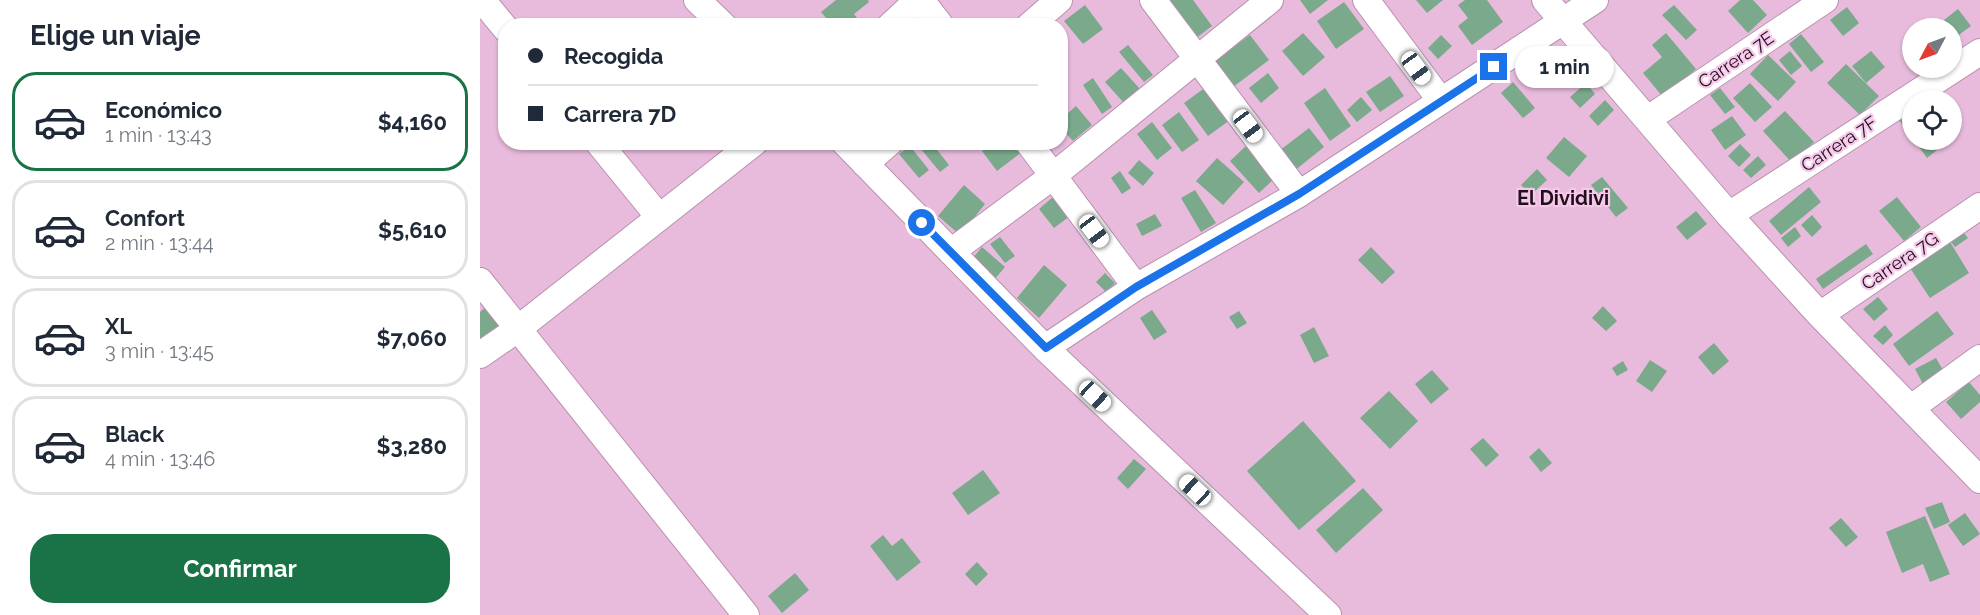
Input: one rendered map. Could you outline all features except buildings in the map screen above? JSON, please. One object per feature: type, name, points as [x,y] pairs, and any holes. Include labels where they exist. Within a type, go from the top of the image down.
[{"type":"street","points":[[482,0],[498,19]]},
{"type":"street","points":[[697,0],[716,18]]},
{"type":"street","points":[[899,18],[920,0],[935,18]]},
{"type":"street","points":[[1038,18],[1059,0]]},
{"type":"street","points":[[1153,0],[1299,194]]},
{"type":"street","points":[[951,252],[1053,176],[1270,0]]},
{"type":"street","points":[[1366,0],[1441,101]]},
{"type":"street","points":[[1545,0],[1729,215],[1820,315],[1980,480]]},
{"type":"street","points":[[1046,348],[1136,287],[1299,194],[1595,0]]},
{"type":"street","name":"Carrera 7E","points":[[1648,119],[1825,0]]},
{"type":"street","name":"Carrera 7F","points":[[1729,215],[1980,52]]},
{"type":"street","points":[[605,150],[659,217]]},
{"type":"street","points":[[480,355],[519,328],[744,150]]},
{"type":"street","points":[[852,150],[1046,348],[1328,615]]},
{"type":"street","points":[[865,164],[881,150]]},
{"type":"street","points":[[1034,150],[1136,287]]},
{"type":"street","name":"Carrera 7G","points":[[1820,315],[1980,206]]},
{"type":"street","points":[[480,281],[746,615]]},
{"type":"street","points":[[1911,408],[1980,358]]},
{"type":"district","name":"El Dividivi","points":[[1563,198]]},
{"type":"route","points":[[922,223],[1046,348],[1136,287],[1299,194],[1494,67]]}]
